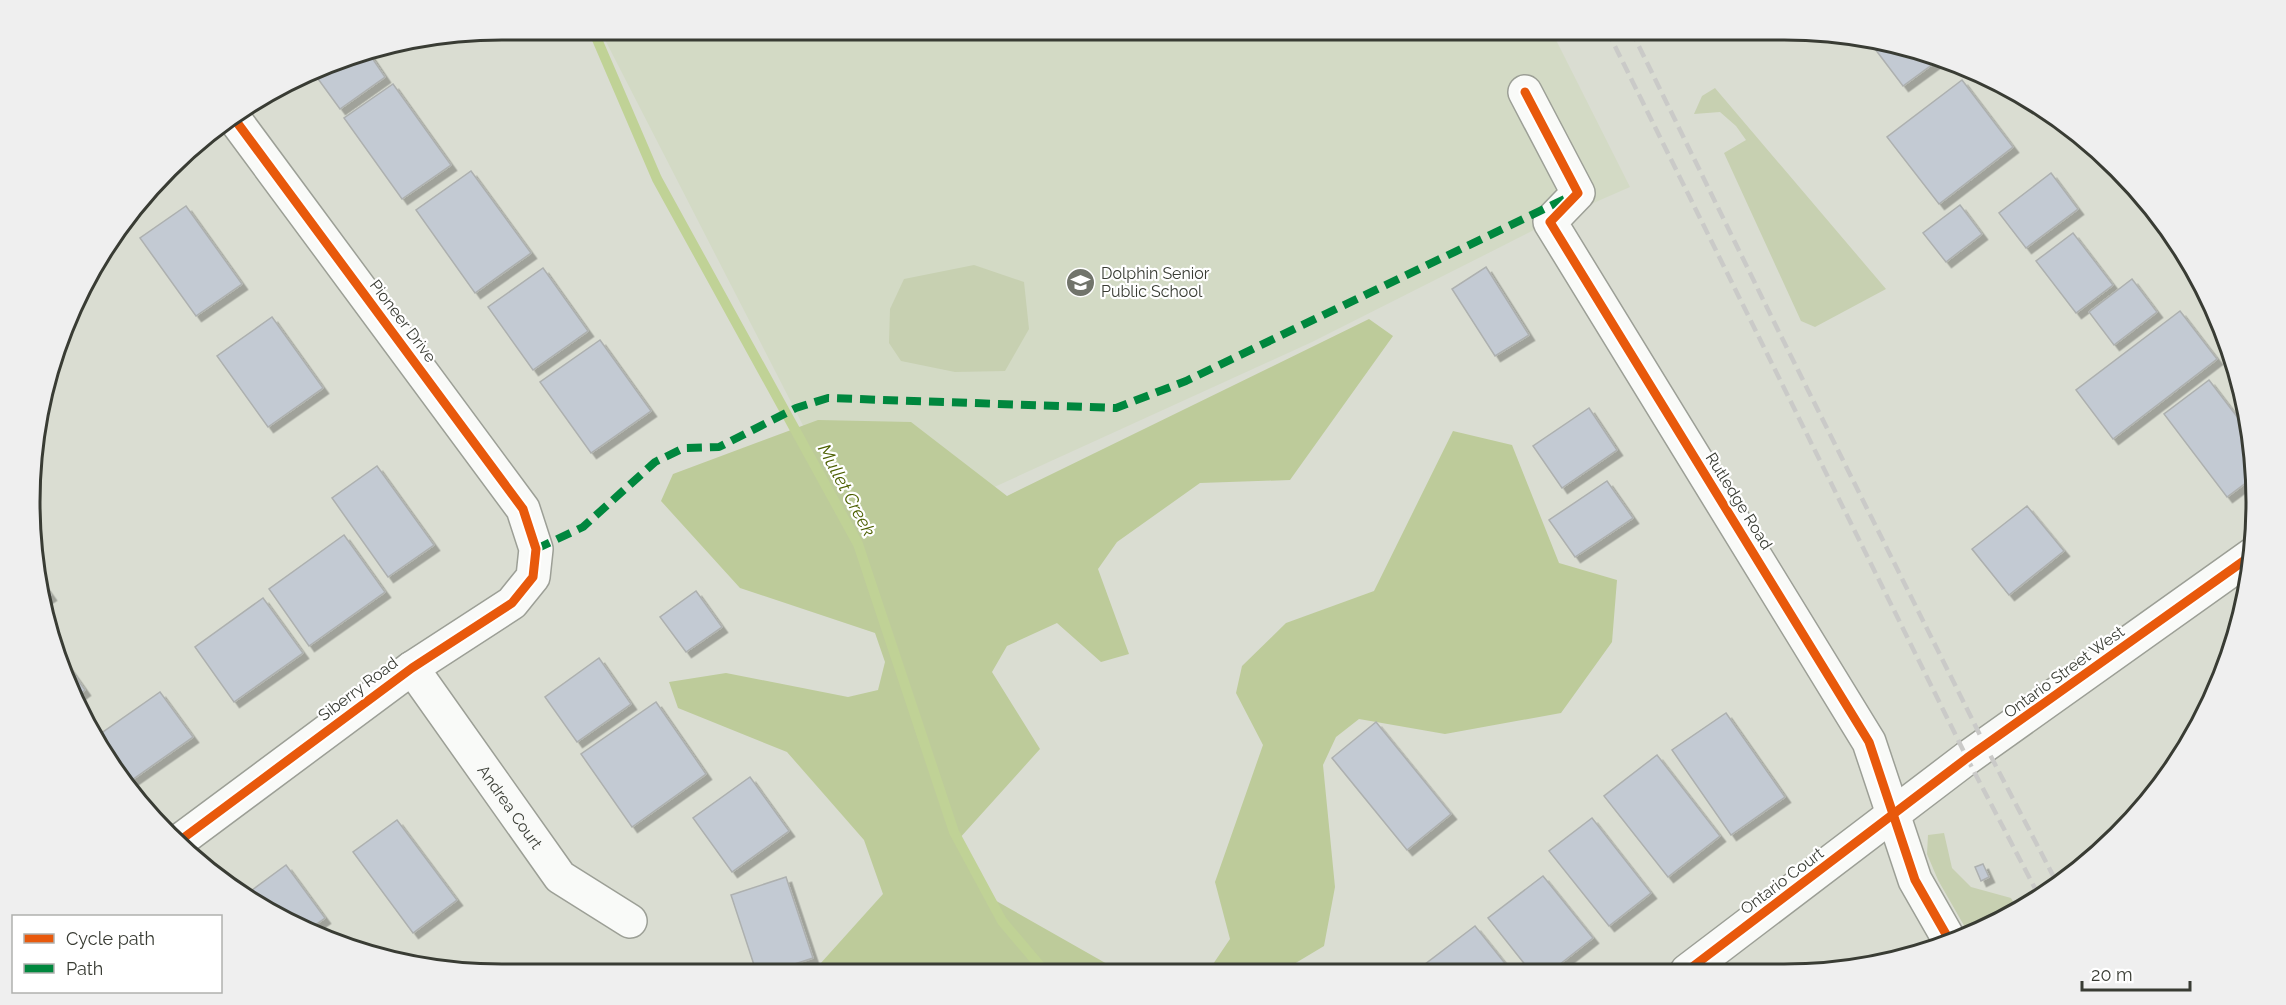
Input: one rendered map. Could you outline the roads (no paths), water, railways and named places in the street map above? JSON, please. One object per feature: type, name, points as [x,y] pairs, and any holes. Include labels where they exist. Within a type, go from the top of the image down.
[{"type":"street","name":"Rutledge Road","points":[[1525,92],[1578,193],[1550,222],[1869,742],[1915,880],[1946,934]]},
{"type":"street","name":"Pioneer Drive","points":[[238,124],[523,509],[536,549]]},
{"type":"street","name":"Siberry Road","points":[[185,837],[412,668],[512,603],[533,577],[536,549]]},
{"type":"street","name":"Ontario Street West","points":[[1895,815],[1967,758],[2242,562]]},
{"type":"street","name":"Andrea Court","points":[[412,668],[560,877],[630,921]]},
{"type":"street","name":"Ontario Court","points":[[1696,964],[1895,815]]},
{"type":"waterway","name":"Mullet Creek","points":[[597,40],[657,179],[858,544],[954,832],[1002,921],[1038,964]]},
{"type":"railway","points":[[1612,40],[1967,758],[2036,890]]},
{"type":"railway","points":[[1636,40],[1986,747],[2054,877]]},
{"type":"place","name":"Dolphin Senior Public School","points":[[1080,282]]}]
